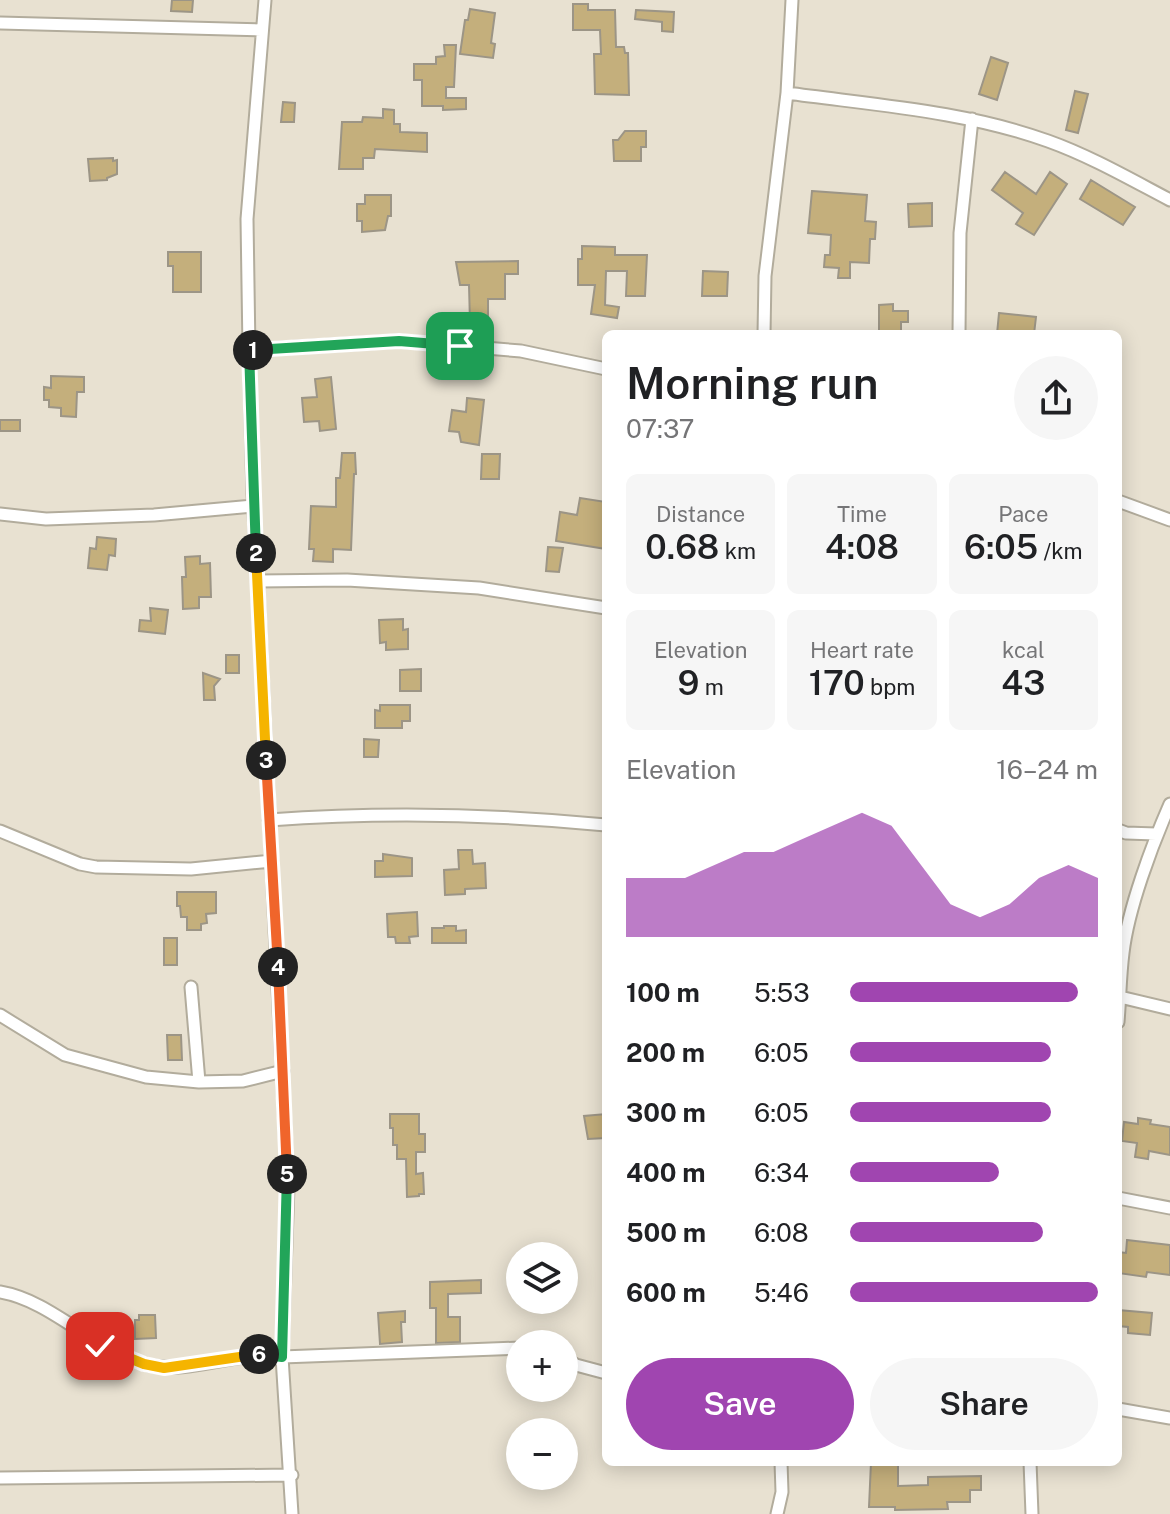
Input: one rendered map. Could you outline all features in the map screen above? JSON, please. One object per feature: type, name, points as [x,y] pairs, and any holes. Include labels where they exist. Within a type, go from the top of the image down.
[{"type":"street","points":[[265,0],[247,219],[249,350],[253,506],[288,1187],[282,1357],[292,1475],[292,1514]]},
{"type":"street","points":[[764,330],[769,230],[787,93],[792,0]]},
{"type":"street","points":[[0,23],[261,30]]},
{"type":"street","points":[[787,93],[972,119],[1071,149],[1170,200]]},
{"type":"street","points":[[959,330],[960,233],[972,119]]},
{"type":"street","points":[[249,350],[399,341],[521,351],[602,368]]},
{"type":"street","points":[[1122,502],[1170,520]]},
{"type":"street","points":[[0,514],[46,519],[154,515],[253,506]]},
{"type":"street","points":[[258,581],[347,580],[479,588],[602,607]]},
{"type":"street","points":[[1122,964],[1129,924],[1156,834],[1170,804]]},
{"type":"street","points":[[269,820],[331,815],[409,815],[532,818],[602,825]]},
{"type":"street","points":[[0,831],[80,864],[96,867],[191,869],[272,861]]},
{"type":"street","points":[[1122,832],[1156,834]]},
{"type":"street","points":[[191,987],[199,1082]]},
{"type":"street","points":[[1122,990],[1170,1009]]},
{"type":"street","points":[[0,1015],[65,1055],[146,1077],[199,1082],[243,1081],[283,1071]]},
{"type":"street","points":[[1122,1199],[1170,1208]]},
{"type":"street","points":[[0,1292],[24,1298],[100,1346],[144,1364],[164,1368],[258,1354],[282,1357],[506,1349]]},
{"type":"street","points":[[578,1363],[602,1372]]},
{"type":"street","points":[[1122,1410],[1170,1418]]},
{"type":"street","points":[[777,1514],[782,1492],[781,1466]]},
{"type":"street","points":[[1030,1466],[1032,1514]]},
{"type":"street","points":[[0,1478],[292,1475]]},
{"type":"building","points":[[172,0],[193,0],[192,12],[171,11]]},
{"type":"building","points":[[573,4],[588,4],[588,10],[615,10],[616,47],[624,47],[625,53],[628,53],[629,95],[595,94],[594,54],[601,54],[600,30],[573,30]]},
{"type":"building","points":[[470,9],[495,13],[491,43],[495,44],[493,58],[460,54],[465,20],[468,20]]},
{"type":"building","points":[[636,10],[674,12],[673,32],[662,31],[662,22],[635,19]]},
{"type":"building","points":[[444,45],[456,45],[454,87],[446,87],[446,98],[466,98],[466,109],[443,110],[443,106],[422,106],[422,80],[414,80],[414,64],[436,64],[436,57],[445,56]]},
{"type":"building","points":[[991,57],[1008,63],[997,100],[979,94]]},
{"type":"building","points":[[1075,91],[1088,94],[1078,133],[1066,130]]},
{"type":"building","points":[[283,102],[295,103],[294,122],[281,122]]},
{"type":"building","points":[[383,109],[394,110],[394,124],[400,124],[400,132],[427,133],[427,152],[375,149],[374,158],[363,158],[363,169],[339,169],[342,122],[362,122],[363,117],[383,118]]},
{"type":"building","points":[[625,131],[646,131],[646,147],[641,147],[641,161],[614,161],[613,140],[618,140]]},
{"type":"building","points":[[113,158],[113,161],[117,160],[117,174],[107,180],[90,181],[88,159]]},
{"type":"building","points":[[1005,172],[1036,194],[1050,172],[1067,184],[1034,235],[1016,224],[1023,213],[992,190]]},
{"type":"building","points":[[1091,180],[1135,207],[1123,225],[1080,199]]},
{"type":"building","points":[[812,191],[867,195],[865,221],[876,222],[875,239],[870,239],[869,263],[850,262],[850,278],[838,278],[839,268],[824,267],[825,255],[830,255],[831,235],[808,233]]},
{"type":"building","points":[[365,195],[391,195],[391,216],[388,216],[385,230],[362,232],[362,221],[357,221],[357,204],[365,204]]},
{"type":"building","points":[[932,203],[932,226],[909,227],[908,204]]},
{"type":"building","points":[[582,246],[615,247],[615,255],[647,255],[645,296],[626,296],[627,271],[606,271],[605,305],[619,307],[617,318],[591,314],[595,285],[578,285],[578,259],[582,259]]},
{"type":"building","points":[[168,252],[201,252],[201,292],[173,292],[173,266],[168,266]]},
{"type":"building","points":[[518,261],[518,274],[505,274],[505,299],[488,299],[488,322],[470,322],[469,285],[460,285],[456,262]]},
{"type":"building","points":[[703,271],[728,272],[727,296],[702,296]]},
{"type":"building","points":[[893,304],[893,311],[908,311],[908,322],[901,322],[901,330],[879,330],[879,305]]},
{"type":"building","points":[[999,313],[1036,317],[1034,330],[997,330]]},
{"type":"building","points":[[51,376],[84,377],[84,392],[77,392],[76,417],[61,416],[61,408],[49,407],[49,400],[44,400],[44,387],[51,388]]},
{"type":"building","points":[[331,377],[336,429],[320,431],[319,421],[304,422],[302,398],[317,397],[315,379]]},
{"type":"building","points":[[467,398],[484,400],[479,445],[461,442],[459,432],[449,431],[452,410],[466,412]]},
{"type":"building","points":[[0,420],[20,420],[20,431],[0,431]]},
{"type":"building","points":[[342,453],[355,453],[351,550],[333,549],[333,562],[313,561],[314,549],[309,549],[311,506],[336,507],[336,478],[340,478]]},
{"type":"building","points":[[482,454],[500,454],[499,479],[481,479]]},
{"type":"building","points":[[580,498],[602,501],[602,548],[556,541],[560,512],[577,515]]},
{"type":"building","points":[[97,537],[116,539],[115,556],[109,555],[107,570],[88,568],[90,548],[96,549]]},
{"type":"building","points":[[548,547],[563,548],[559,572],[546,571]]},
{"type":"building","points":[[200,556],[200,564],[210,563],[211,597],[199,597],[199,608],[183,609],[185,557]]},
{"type":"building","points":[[150,608],[168,610],[165,634],[139,631],[140,620],[151,621]]},
{"type":"building","points":[[403,619],[403,630],[408,629],[408,649],[386,650],[386,642],[380,643],[379,620]]},
{"type":"building","points":[[226,655],[239,655],[239,673],[226,673]]},
{"type":"building","points":[[421,669],[421,691],[400,691],[400,670]]},
{"type":"building","points":[[203,673],[220,679],[214,686],[215,700],[204,700]]},
{"type":"building","points":[[380,705],[410,705],[410,721],[402,721],[402,728],[375,728],[375,710],[380,711]]},
{"type":"building","points":[[364,739],[379,740],[378,757],[364,757]]},
{"type":"building","points":[[458,850],[472,850],[473,864],[485,863],[486,888],[465,889],[465,894],[445,895],[444,870],[459,869]]},
{"type":"building","points":[[383,854],[412,858],[412,876],[375,877],[375,861],[383,861]]},
{"type":"building","points":[[177,892],[216,892],[216,913],[206,914],[207,923],[201,924],[201,930],[187,930],[187,917],[181,917],[180,906],[177,906]]},
{"type":"building","points":[[417,912],[418,936],[409,937],[410,943],[396,943],[395,937],[388,937],[387,914]]},
{"type":"building","points":[[456,926],[456,931],[466,930],[466,943],[432,943],[432,928]]},
{"type":"building","points":[[164,938],[177,938],[177,965],[164,965]]},
{"type":"building","points":[[167,1035],[181,1035],[182,1060],[168,1060]]},
{"type":"building","points":[[390,1114],[419,1114],[419,1134],[425,1134],[425,1152],[416,1152],[416,1174],[423,1173],[424,1194],[419,1196],[407,1197],[406,1159],[397,1159]]},
{"type":"building","points":[[602,1114],[602,1138],[588,1139],[584,1116]]},
{"type":"building","points":[[1138,1118],[1151,1120],[1150,1124],[1170,1127],[1170,1155],[1149,1151],[1148,1159],[1135,1157],[1137,1143],[1122,1141],[1124,1122],[1138,1124]]},
{"type":"building","points":[[1127,1240],[1170,1245],[1170,1275],[1147,1272],[1146,1277],[1122,1274],[1122,1252],[1126,1253]]},
{"type":"building","points":[[481,1280],[481,1293],[448,1294],[448,1317],[460,1317],[460,1342],[436,1343],[436,1308],[430,1308],[430,1282]]},
{"type":"building","points":[[1122,1310],[1152,1313],[1150,1335],[1128,1333],[1128,1327],[1122,1326]]},
{"type":"building","points":[[405,1311],[405,1322],[401,1322],[402,1342],[380,1344],[378,1313]]},
{"type":"building","points":[[139,1315],[155,1315],[156,1338],[135,1339],[135,1320],[139,1320]]},
{"type":"building","points":[[871,1466],[898,1466],[898,1486],[928,1485],[928,1477],[981,1476],[981,1490],[970,1490],[970,1502],[947,1502],[948,1509],[869,1507]]},
{"type":"route","points":[[100,1346],[144,1364],[164,1368],[258,1354],[282,1357],[288,1187],[262,698],[249,350],[399,341],[460,346]]}]
